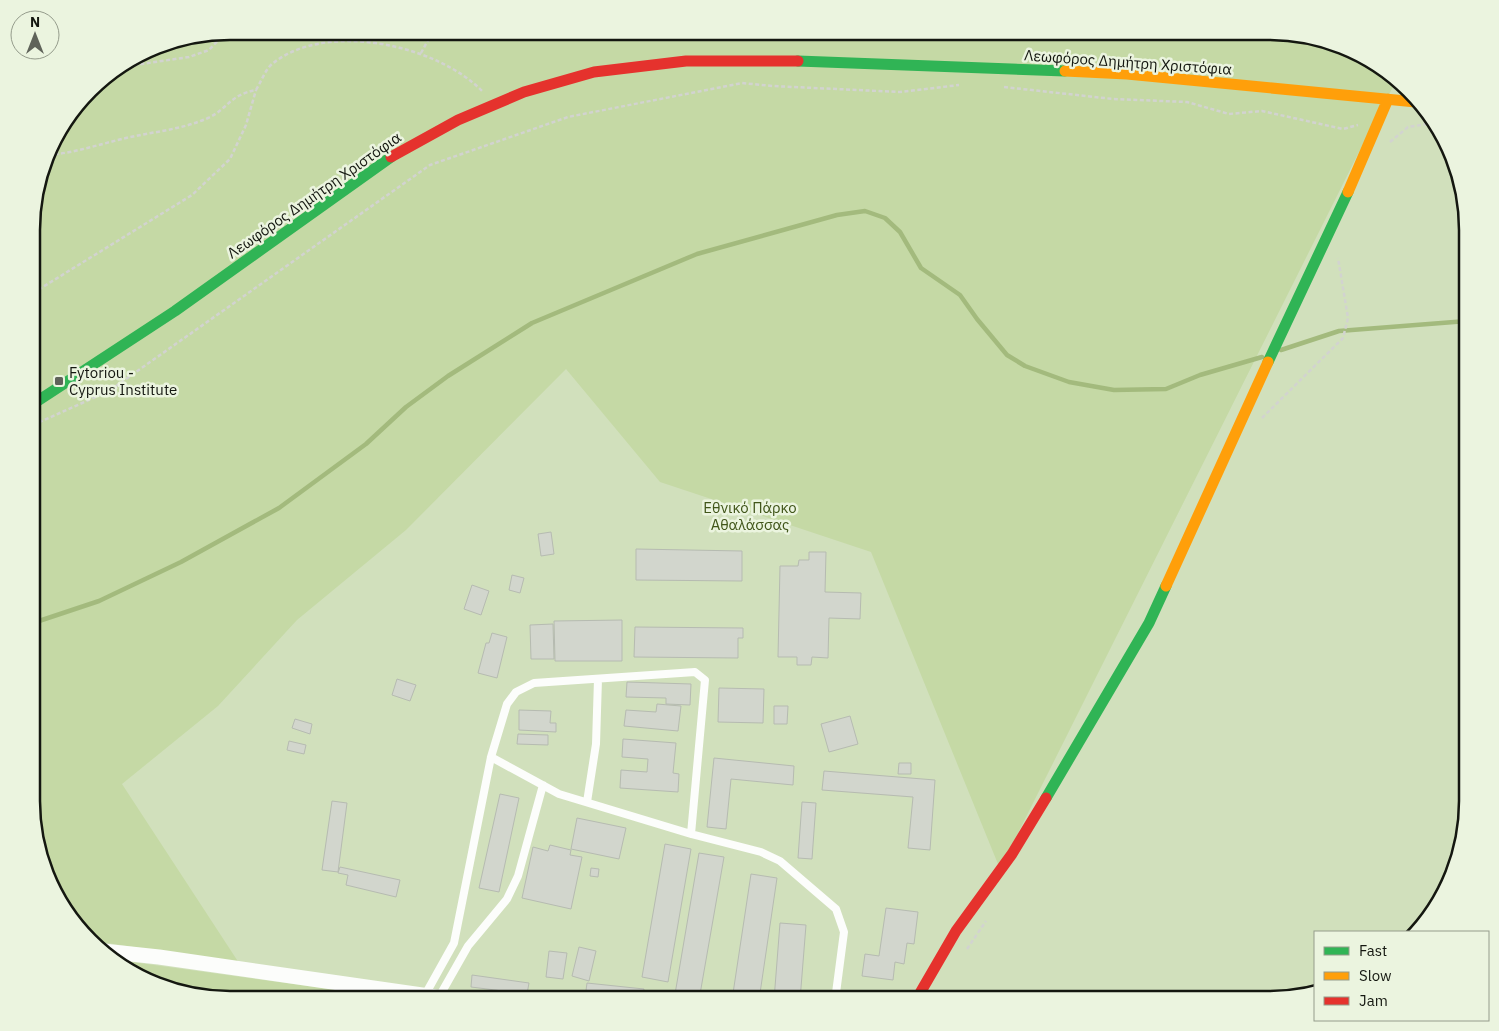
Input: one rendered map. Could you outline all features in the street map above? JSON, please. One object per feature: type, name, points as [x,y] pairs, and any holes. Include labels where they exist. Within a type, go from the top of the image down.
[{"type":"main road","name":"Λεωφόρος Δημήτρη Χριστόφια","points":[[40,399],[175,311],[391,157],[458,120],[524,92],[594,72],[686,61],[826,61],[1127,74],[1408,101]]},
{"type":"main road","points":[[921,991],[956,931],[1012,854],[1087,732],[1150,623],[1273,350],[1333,228],[1388,99]]},
{"type":"street","points":[[115,953],[391,991]]},
{"type":"lane","points":[[444,991],[492,757],[506,704],[516,692],[534,683],[695,672],[705,680],[690,834]]},
{"type":"lane","points":[[587,802],[596,744],[598,679]]},
{"type":"lane","points":[[492,757],[559,794],[690,834],[761,852],[780,861],[836,909],[844,932],[836,991]]},
{"type":"lane","points":[[446,991],[468,946],[508,899],[518,876],[543,785]]},
{"type":"lane","points":[[454,943],[468,946]]},
{"type":"path","points":[[135,65],[189,57],[209,50],[218,40]]},
{"type":"path","points":[[421,53],[428,40]]},
{"type":"path","points":[[40,289],[192,195],[230,159],[246,125],[256,90],[271,65],[301,48],[350,42],[382,44],[421,53],[446,65],[473,82],[493,105]]},
{"type":"path","points":[[40,422],[109,391],[430,165],[568,117],[742,82],[772,86],[900,92],[962,85]]},
{"type":"path","points":[[1000,87],[1112,100],[1187,102],[1229,114],[1262,111],[1295,116],[1344,129],[1380,121]]},
{"type":"path","points":[[55,154],[71,153],[123,138],[171,130],[209,118],[240,93],[256,90]]},
{"type":"path","points":[[1386,148],[1391,140],[1408,127],[1426,124]]},
{"type":"path","points":[[1340,252],[1337,261],[1348,318],[1343,338]]},
{"type":"green space","name":"Εθνικό Πάρκο Αθαλάσσας","points":[[218,40],[1281,40],[1318,46],[1342,54],[1364,65],[1385,79],[1420,114],[1434,135],[1445,157],[1453,181],[1459,218],[1459,813],[1453,850],[1445,874],[1434,896],[1420,917],[1407,931],[1314,931],[1314,986],[1281,991],[218,991],[181,985],[157,977],[135,966],[114,952],[79,917],[65,896],[54,874],[46,850],[40,813],[40,218],[46,181],[54,157],[65,135],[87,105],[114,79],[135,65],[157,54],[181,46]]},
{"type":"green space","points":[[218,40],[1281,40],[1318,46],[1342,54],[1364,65],[1393,86],[1000,869],[871,552],[660,482],[566,369],[406,530],[297,620],[218,706],[122,784],[239,963],[103,942],[79,917],[65,896],[54,874],[46,850],[40,813],[40,218],[46,181],[54,157],[65,135],[79,114],[114,79],[135,65],[157,54],[181,46]]},
{"type":"green space","points":[[129,962],[345,991],[218,991],[181,985],[157,977]]},
{"type":"building","points":[[551,532],[554,554],[541,556],[538,534]]},
{"type":"building","points":[[636,549],[742,551],[742,581],[636,580]]},
{"type":"building","points":[[809,552],[826,552],[825,592],[861,593],[860,619],[829,618],[828,658],[812,657],[811,665],[797,665],[797,657],[778,657],[780,566],[798,566],[799,560],[809,560]]},
{"type":"building","points":[[512,575],[524,578],[520,593],[509,590]]},
{"type":"building","points":[[472,585],[489,591],[481,615],[464,609]]},
{"type":"building","points":[[622,620],[622,661],[555,661],[554,621]]},
{"type":"building","points":[[553,624],[554,659],[531,659],[530,625]]},
{"type":"building","points":[[635,627],[743,628],[743,638],[738,638],[738,658],[634,657]]},
{"type":"building","points":[[492,633],[507,637],[497,678],[478,673],[486,643],[489,643]]},
{"type":"building","points":[[397,679],[416,685],[410,701],[392,695]]},
{"type":"building","points":[[627,682],[691,684],[690,705],[666,704],[666,698],[626,697]]},
{"type":"building","points":[[719,688],[764,689],[763,723],[718,722]]},
{"type":"building","points":[[657,704],[681,706],[678,731],[624,726],[626,710],[656,712]]},
{"type":"building","points":[[774,706],[788,706],[787,724],[774,724]]},
{"type":"building","points":[[519,710],[551,711],[550,723],[556,723],[556,732],[519,730]]},
{"type":"building","points":[[850,716],[858,744],[829,752],[821,724]]},
{"type":"building","points":[[295,719],[312,724],[310,734],[292,728]]},
{"type":"building","points":[[518,734],[548,735],[548,745],[517,744]]},
{"type":"building","points":[[623,739],[676,743],[673,773],[679,774],[678,792],[620,788],[621,770],[647,772],[648,759],[622,757]]},
{"type":"building","points":[[289,741],[306,745],[304,754],[287,750]]},
{"type":"building","points":[[714,758],[794,766],[793,785],[731,779],[726,829],[707,827]]},
{"type":"building","points":[[899,763],[911,763],[911,774],[898,774]]},
{"type":"building","points":[[824,771],[935,780],[930,850],[908,848],[913,797],[822,790]]},
{"type":"building","points":[[500,794],[519,798],[499,892],[479,888]]},
{"type":"building","points":[[332,801],[347,803],[338,872],[322,870]]},
{"type":"building","points":[[802,802],[816,803],[812,859],[798,858]]},
{"type":"building","points":[[577,818],[626,828],[619,859],[571,849]]},
{"type":"building","points":[[665,844],[691,849],[668,982],[642,977]]},
{"type":"building","points":[[550,845],[571,850],[570,855],[582,857],[571,909],[522,898],[533,847],[548,851]]},
{"type":"building","points":[[699,853],[724,857],[701,991],[676,991]]},
{"type":"building","points":[[340,867],[400,880],[396,897],[346,885],[348,875],[338,873]]},
{"type":"building","points":[[591,868],[599,869],[598,877],[590,876]]},
{"type":"building","points":[[751,874],[777,878],[760,991],[733,991]]},
{"type":"building","points":[[886,908],[918,912],[914,944],[907,943],[904,964],[895,962],[893,980],[862,976],[865,954],[879,956]]},
{"type":"building","points":[[780,923],[806,925],[801,991],[775,991]]},
{"type":"building","points":[[579,947],[596,951],[589,981],[572,976]]},
{"type":"building","points":[[549,951],[567,953],[563,979],[546,977]]},
{"type":"building","points":[[472,975],[529,983],[528,991],[503,991],[471,987]]},
{"type":"building","points":[[587,983],[644,989],[644,991],[586,991]]},
{"type":"waterway","points":[[40,621],[99,601],[181,562],[279,508],[366,444],[406,407],[448,376],[532,323],[697,254],[837,215],[865,211],[885,218],[900,232],[921,268],[960,295],[1007,355],[1025,366],[1069,382],[1114,390],[1166,389],[1200,375],[1262,357]]},
{"type":"waterway","points":[[1281,350],[1339,331],[1459,322]]},
{"type":"traffic: fast","points":[[798,61],[1065,71]]},
{"type":"traffic: fast","points":[[40,399],[175,311],[391,157]]},
{"type":"traffic: fast","points":[[1268,362],[1348,192]]},
{"type":"traffic: fast","points":[[1046,798],[1149,623],[1166,586]]},
{"type":"traffic: slow","points":[[1065,71],[1127,74],[1408,101]]},
{"type":"traffic: slow","points":[[1348,192],[1388,99]]},
{"type":"traffic: slow","points":[[1166,586],[1268,362]]},
{"type":"traffic: jam","points":[[391,157],[458,120],[524,92],[594,72],[686,61],[798,61]]},
{"type":"traffic: jam","points":[[921,991],[956,931],[1012,854],[1046,798]]},
{"type":"place","name":"Fytoriou - Cyprus Institute","points":[[59,381]]}]
